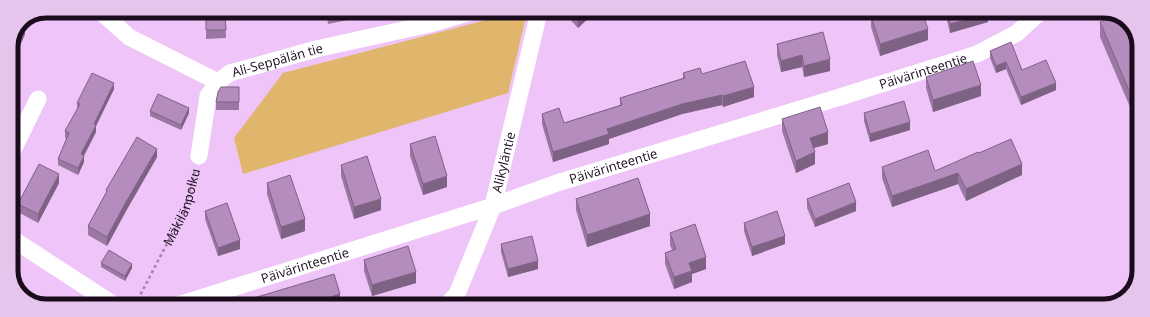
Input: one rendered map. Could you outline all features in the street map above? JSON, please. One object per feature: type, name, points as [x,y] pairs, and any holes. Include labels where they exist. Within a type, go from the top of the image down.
[{"type":"street","name":"Ali-Seppälän tie","points":[[108,18],[129,37],[218,82],[230,73],[316,49],[452,18]]},
{"type":"street","name":"Alikyläntie","points":[[452,299],[457,294],[493,206],[538,18]]},
{"type":"street","name":"Päivärinteentie","points":[[197,299],[493,206],[557,183],[977,54],[1017,33],[1033,18]]},
{"type":"street","name":"Mäkilänpolku","points":[[199,156],[208,96],[218,82]]},
{"type":"street","points":[[18,139],[38,98]]},
{"type":"street","points":[[18,243],[105,299]]},
{"type":"path","name":"Mäkilänpolku","points":[[138,299],[185,209],[199,156]]},
{"type":"shaded area","points":[[494,18],[526,18],[508,93],[243,174],[234,138],[283,73]]},
{"type":"building","points":[[206,18],[225,18],[226,30],[206,30]]},
{"type":"building","points":[[872,18],[924,18],[928,29],[880,44]]},
{"type":"building","points":[[948,18],[973,18],[950,24]]},
{"type":"building","points":[[1108,19],[1118,22],[1130,35],[1132,44],[1132,97],[1100,22]]},
{"type":"building","points":[[25,29],[18,45],[20,35]]},
{"type":"building","points":[[823,32],[830,59],[804,66],[802,55],[781,61],[777,44]]},
{"type":"building","points":[[1011,42],[1022,70],[1046,60],[1056,83],[1021,97],[1006,62],[996,66],[990,51]]},
{"type":"building","points":[[745,61],[754,87],[723,96],[682,104],[607,129],[609,134],[553,152],[542,114],[559,108],[564,123],[622,105],[620,98],[685,78],[683,73],[700,68],[702,74]]},
{"type":"building","points":[[973,61],[981,85],[933,100],[926,77]]},
{"type":"building","points":[[92,73],[114,83],[94,124],[96,125],[81,154],[84,156],[78,168],[58,159],[69,133],[65,131],[80,104],[77,103]]},
{"type":"building","points":[[221,87],[239,87],[239,102],[216,102],[218,92]]},
{"type":"building","points":[[158,94],[189,108],[181,125],[150,111]]},
{"type":"building","points":[[904,101],[910,122],[870,134],[864,113]]},
{"type":"building","points":[[820,107],[828,132],[810,138],[815,152],[796,161],[782,119]]},
{"type":"building","points":[[435,136],[447,176],[423,184],[410,144]]},
{"type":"building","points":[[137,137],[157,149],[107,237],[88,226],[107,191],[106,190]]},
{"type":"building","points":[[1011,139],[1022,164],[966,189],[958,173],[892,196],[882,167],[928,150],[935,171]]},
{"type":"building","points":[[367,156],[381,199],[354,207],[341,165]]},
{"type":"building","points":[[39,164],[59,174],[38,214],[18,204]]},
{"type":"building","points":[[290,175],[305,219],[281,227],[267,183]]},
{"type":"building","points":[[638,178],[650,214],[587,235],[576,199]]},
{"type":"building","points":[[849,183],[856,202],[815,219],[807,199]]},
{"type":"building","points":[[227,203],[240,240],[218,248],[205,211]]},
{"type":"building","points":[[777,211],[785,236],[752,247],[744,223]]},
{"type":"building","points":[[695,224],[706,257],[689,263],[692,271],[674,277],[665,253],[676,249],[670,233]]},
{"type":"building","points":[[532,236],[538,261],[508,269],[501,244]]},
{"type":"building","points":[[408,246],[416,272],[372,285],[364,260]]},
{"type":"building","points":[[109,250],[132,264],[125,276],[101,263]]},
{"type":"building","points":[[334,274],[340,294],[323,299],[250,299]]}]
